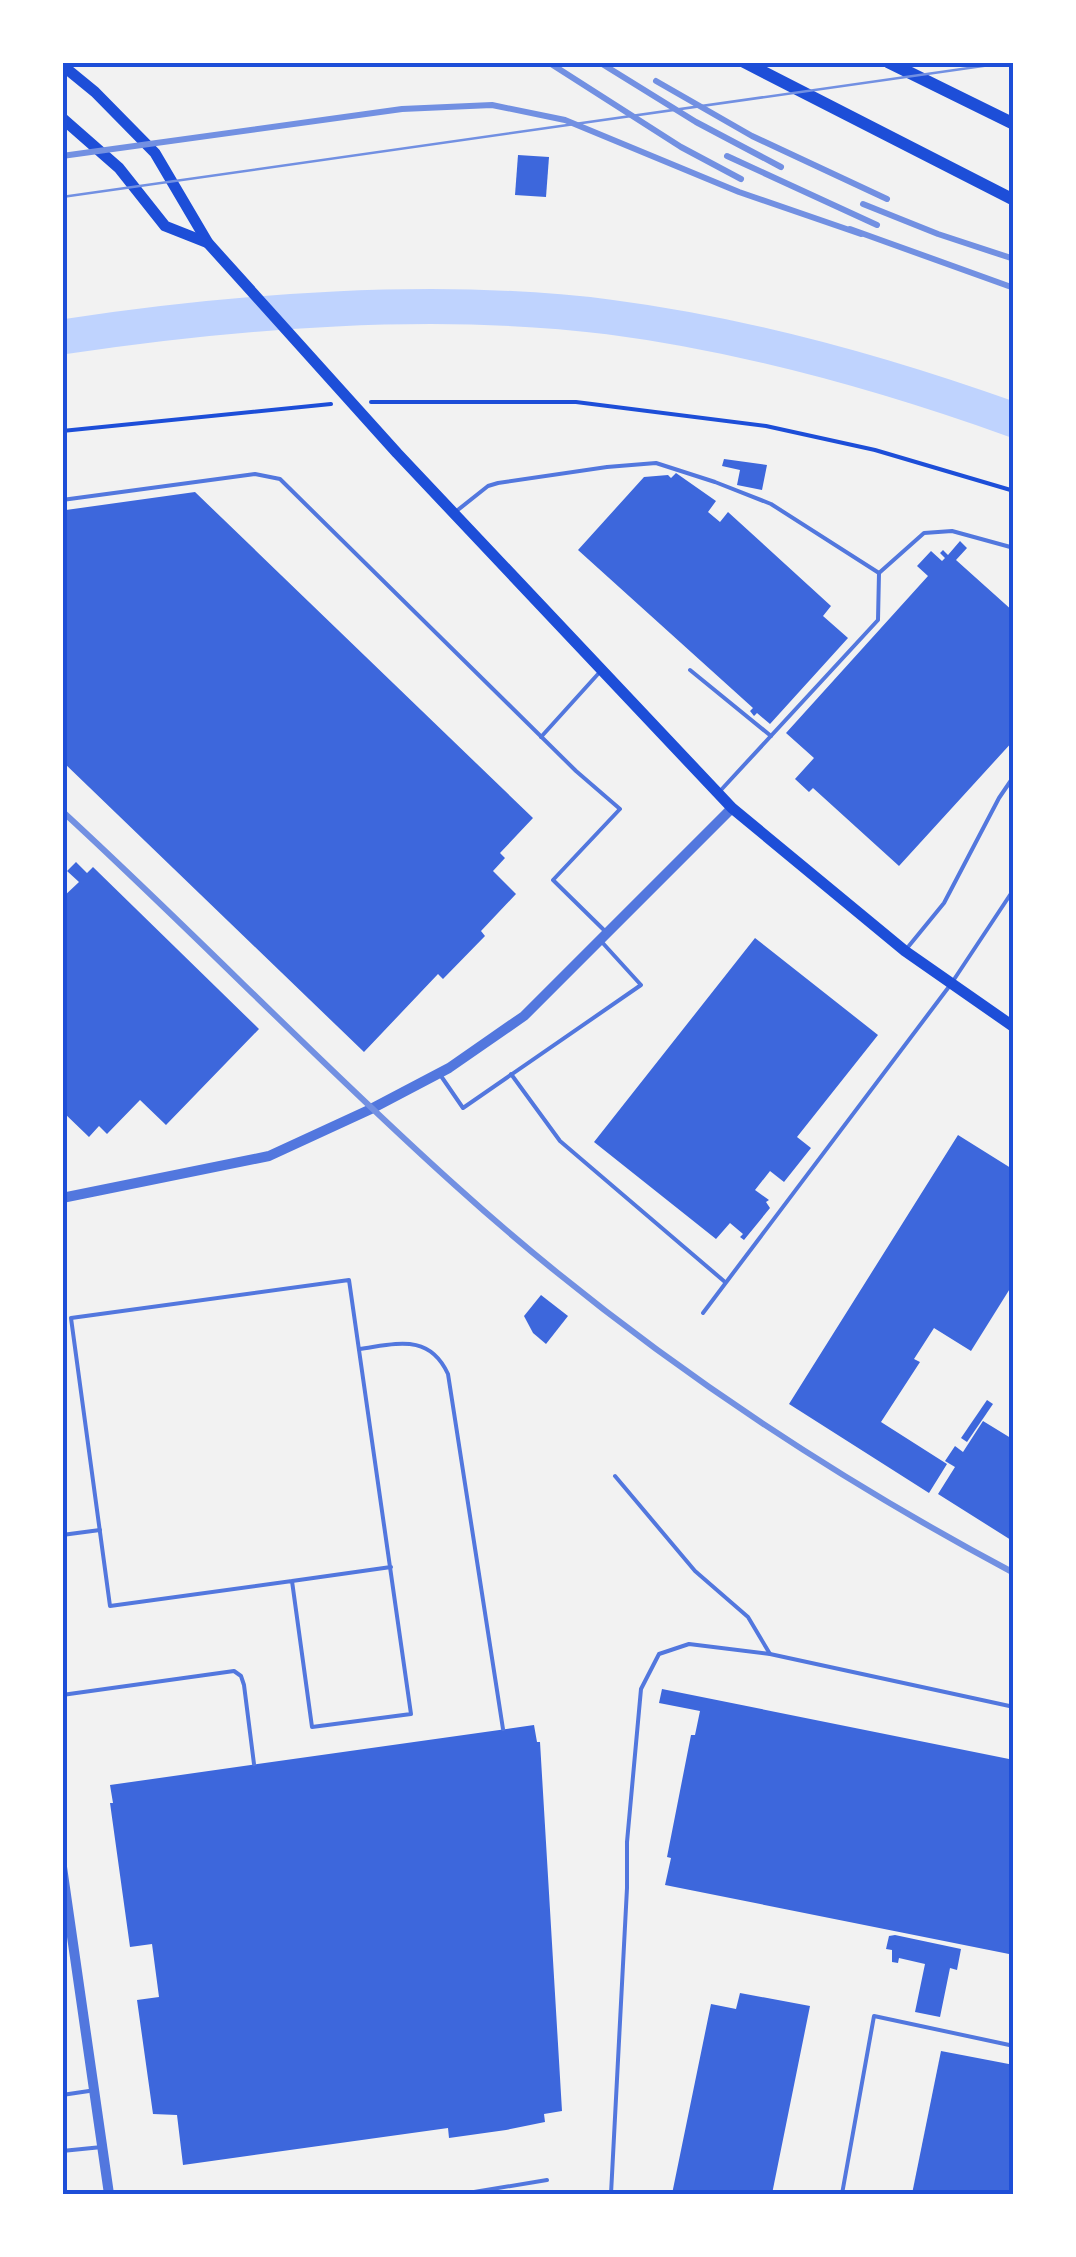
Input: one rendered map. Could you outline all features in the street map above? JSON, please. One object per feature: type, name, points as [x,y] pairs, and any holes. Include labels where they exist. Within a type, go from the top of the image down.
[{"type":"main road","points":[[744,62],[1014,200]]},
{"type":"main road","points":[[888,62],[1014,124]]},
{"type":"main road","points":[[62,65],[95,92],[154,153],[208,243],[718,794],[905,951],[1014,1027]]},
{"type":"main road","points":[[62,118],[119,168],[164,226],[208,243]]},
{"type":"street","points":[[62,1198],[269,1156],[440,1073],[524,1016],[732,808]]},
{"type":"street","points":[[62,1867],[69,1955],[109,2194]]},
{"type":"lane","points":[[454,513],[488,486],[498,483],[656,464],[770,504],[879,574]]},
{"type":"lane","points":[[62,500],[255,474],[280,479],[541,737],[620,809],[553,880],[604,936],[641,985],[463,1108],[440,1073]]},
{"type":"lane","points":[[718,794],[878,620],[879,574],[924,533],[952,531],[1014,548]]},
{"type":"lane","points":[[541,737],[602,670]]},
{"type":"lane","points":[[690,670],[770,736]]},
{"type":"lane","points":[[905,951],[944,903],[1014,776]]},
{"type":"lane","points":[[703,1314],[952,984],[1014,889]]},
{"type":"lane","points":[[511,1074],[560,1141],[726,1283]]},
{"type":"lane","points":[[292,1581],[312,1727],[411,1714],[359,1348],[349,1280],[71,1318],[110,1606],[390,1567]]},
{"type":"lane","points":[[359,1348],[420,1346],[439,1356],[448,1374],[503,1730]]},
{"type":"lane","points":[[616,1476],[695,1572],[748,1617],[770,1654]]},
{"type":"lane","points":[[62,1536],[100,1530]]},
{"type":"lane","points":[[611,2194],[628,1888],[627,1842],[641,1689],[660,1654],[689,1644],[770,1654],[1014,1708]]},
{"type":"lane","points":[[62,1695],[234,1670],[244,1685],[254,1764]]},
{"type":"lane","points":[[842,2194],[874,2016],[1014,2046]]},
{"type":"lane","points":[[62,2095],[94,2090]]},
{"type":"lane","points":[[62,2150],[102,2146]]},
{"type":"lane","points":[[462,2194],[547,2180]]},
{"type":"path","points":[[404,402],[576,402],[766,426],[875,450],[1014,490]]},
{"type":"path","points":[[62,432],[308,405]]},
{"type":"building","points":[[518,155],[549,157],[546,197],[515,195]]},
{"type":"building","points":[[724,459],[767,465],[762,490],[737,485],[740,470],[722,466]]},
{"type":"building","points":[[676,473],[716,501],[708,512],[720,522],[728,512],[831,606],[823,616],[848,638],[770,724],[757,713],[754,716],[750,711],[753,708],[578,550],[644,477],[671,478]]},
{"type":"building","points":[[195,492],[533,818],[500,853],[505,858],[493,871],[516,894],[481,931],[485,936],[443,979],[438,974],[364,1052],[62,761],[62,514],[66,510]]},
{"type":"building","points":[[960,541],[967,548],[956,560],[1014,612],[1014,740],[899,866],[813,788],[809,792],[795,779],[814,758],[786,733],[928,576],[917,566],[931,551],[942,561],[945,558],[940,553],[943,550],[948,555]]},
{"type":"building","points":[[76,862],[87,873],[93,867],[259,1029],[166,1125],[140,1100],[107,1134],[99,1126],[89,1137],[62,1111],[62,898],[79,882],[67,871]]},
{"type":"building","points":[[755,938],[878,1035],[797,1137],[811,1148],[784,1182],[770,1171],[755,1190],[769,1200],[766,1202],[770,1208],[744,1240],[740,1237],[743,1234],[730,1223],[716,1239],[594,1142]]},
{"type":"building","points":[[958,1135],[1014,1170],[1014,1288],[1011,1287],[971,1351],[934,1328],[914,1359],[920,1362],[881,1422],[947,1464],[929,1493],[789,1404]]},
{"type":"building","points":[[541,1295],[568,1316],[546,1344],[533,1333],[524,1316]]},
{"type":"building","points":[[987,1400],[993,1404],[967,1442],[961,1438]]},
{"type":"building","points":[[983,1421],[1014,1440],[1011,1540],[938,1494],[955,1467],[945,1461],[955,1446],[963,1452]]},
{"type":"building","points":[[662,1689],[1014,1760],[1014,1955],[665,1885],[691,1735],[695,1735],[700,1711],[659,1703]]},
{"type":"building","points":[[534,1725],[540,1742],[562,2111],[544,2114],[545,2122],[506,2130],[449,2138],[448,2128],[183,2165],[177,2115],[153,2114],[137,2000],[159,1997],[152,1944],[130,1947],[110,1785]]},
{"type":"building","points":[[889,1936],[961,1949],[957,1970],[950,1968],[940,2017],[915,2012],[925,1964],[899,1958],[898,1963],[892,1962],[892,1950],[886,1949]]},
{"type":"building","points":[[740,1993],[810,2006],[772,2194],[672,2194],[711,2004],[736,2009]]},
{"type":"building","points":[[941,2051],[1014,2065],[1014,2194],[912,2194]]},
{"type":"waterway","points":[[62,337],[196,320],[335,309],[543,310],[661,325],[763,345],[865,372],[1014,420]]},
{"type":"tram line","points":[[62,197],[1011,62]]},
{"type":"railway","points":[[548,62],[681,147],[741,179]]},
{"type":"railway","points":[[599,62],[696,122],[781,167]]},
{"type":"railway","points":[[656,81],[752,136],[887,199]]},
{"type":"railway","points":[[62,156],[402,109],[492,105],[565,120],[739,192],[861,234]]},
{"type":"railway","points":[[727,156],[877,225]]},
{"type":"railway","points":[[863,204],[1014,259]]},
{"type":"railway","points":[[850,229],[1014,288]]},
{"type":"railway","points":[[62,811],[406,1140],[586,1295],[653,1347],[794,1444],[1014,1573]]}]
